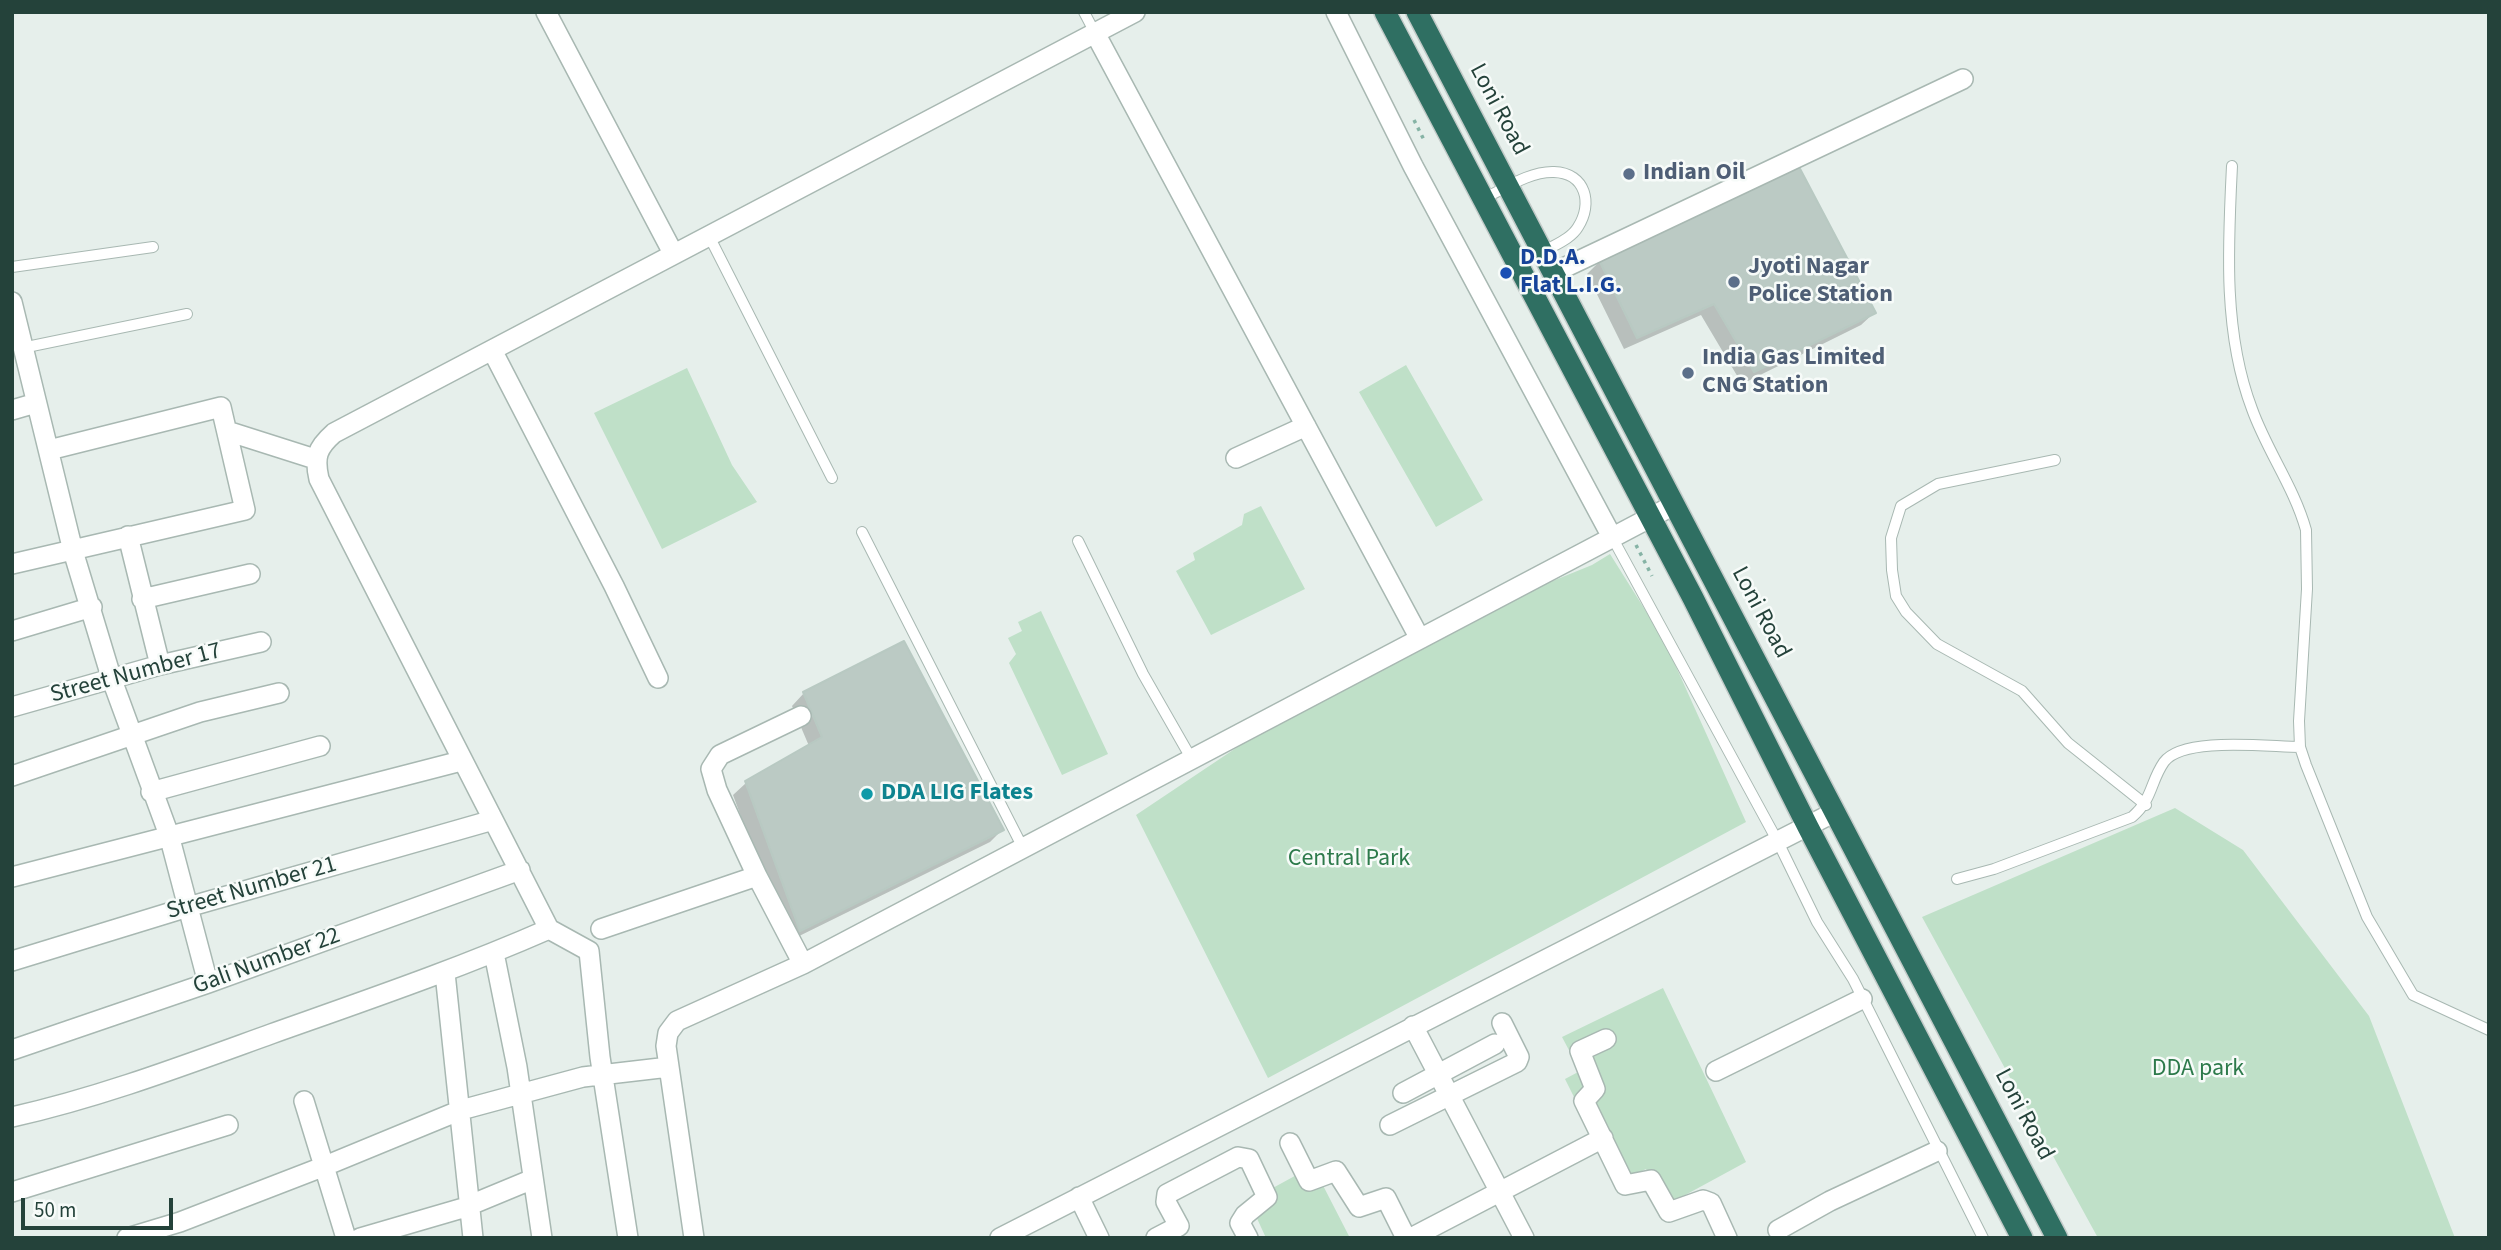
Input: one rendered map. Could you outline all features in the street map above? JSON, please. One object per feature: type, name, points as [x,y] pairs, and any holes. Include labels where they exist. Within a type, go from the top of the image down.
[{"type":"highway","points":[[1385,12],[1651,517],[1808,827],[2022,1238]]},
{"type":"highway","name":"Loni Road","points":[[1417,12],[2057,1238]]},
{"type":"street","points":[[546,12],[673,253]]},
{"type":"street","points":[[628,1238],[603,1077],[589,951],[549,929],[319,479],[315,459],[320,445],[334,433],[1135,12]]},
{"type":"street","points":[[1336,12],[1419,177],[1612,537]]},
{"type":"street","points":[[1095,33],[1419,637]]},
{"type":"street","points":[[1553,273],[1963,79]]},
{"type":"street","points":[[12,302],[73,551],[112,680],[169,835],[208,983]]},
{"type":"street","points":[[492,350],[614,586],[658,678]]},
{"type":"street","points":[[12,410],[36,403]]},
{"type":"street","points":[[12,564],[245,510],[221,407],[49,450]]},
{"type":"street","points":[[1236,458],[1306,426]]},
{"type":"street","points":[[227,432],[315,459]]},
{"type":"street","points":[[694,1238],[669,1067],[668,1032],[677,1021],[803,964],[1419,637],[1674,505]]},
{"type":"street","points":[[128,536],[160,665]]},
{"type":"street","points":[[142,600],[250,574]]},
{"type":"street","points":[[12,631],[92,607]]},
{"type":"street","name":"Street Number 17","points":[[12,707],[160,665],[261,642]]},
{"type":"street","points":[[12,776],[200,712],[279,693]]},
{"type":"street","points":[[801,716],[720,755],[711,769],[757,876],[803,964]]},
{"type":"street","points":[[151,792],[320,746]]},
{"type":"street","points":[[12,877],[461,761]]},
{"type":"street","points":[[1000,1238],[1835,812]]},
{"type":"street","name":"Street Number 21","points":[[12,961],[188,907],[493,820]]},
{"type":"street","name":"Gali Number 22","points":[[12,1050],[208,983],[520,870]]},
{"type":"street","points":[[601,929],[757,876]]},
{"type":"street","points":[[12,1117],[98,1095],[444,973],[549,929]]},
{"type":"street","points":[[494,953],[521,1093],[542,1238]]},
{"type":"street","points":[[444,973],[473,1238]]},
{"type":"street","points":[[1716,1071],[1861,999]]},
{"type":"street","points":[[1390,1125],[1517,1062],[1519,1057],[1502,1023]]},
{"type":"street","points":[[1413,1026],[1524,1238]]},
{"type":"street","points":[[1606,1039],[1580,1051],[1595,1089],[1584,1101],[1625,1185],[1651,1180],[1669,1212],[1703,1200],[1711,1202],[1727,1238]]},
{"type":"street","points":[[1403,1093],[1495,1044]]},
{"type":"street","points":[[127,1238],[180,1222],[325,1167],[461,1110],[583,1077],[603,1077],[669,1067]]},
{"type":"street","points":[[304,1101],[346,1238]]},
{"type":"street","points":[[12,1192],[228,1125]]},
{"type":"street","points":[[1290,1143],[1309,1181],[1336,1171],[1359,1207],[1385,1198],[1408,1238],[1603,1138]]},
{"type":"street","points":[[1778,1230],[1830,1201],[1937,1151]]},
{"type":"street","points":[[1156,1238],[1180,1226],[1166,1202],[1167,1194],[1238,1157],[1249,1159],[1268,1197],[1245,1214],[1240,1223],[1248,1238]]},
{"type":"street","points":[[359,1238],[470,1205],[533,1179]]},
{"type":"street","points":[[1079,1197],[1099,1238]]},
{"type":"lane","points":[[1084,12],[1095,33]]},
{"type":"lane","points":[[2232,166],[2228,236],[2235,340],[2241,373],[2252,410],[2300,509],[2306,530],[2300,747],[2367,917],[2413,995],[2489,1030]]},
{"type":"lane","points":[[1483,199],[1538,174],[1555,172],[1580,183],[1587,195],[1586,210],[1577,229],[1542,252]]},
{"type":"lane","points":[[709,236],[832,478]]},
{"type":"lane","points":[[12,267],[153,247]]},
{"type":"lane","points":[[22,349],[187,314]]},
{"type":"lane","points":[[2055,460],[1938,484],[1901,506],[1892,538],[1896,596],[1919,628],[1937,644],[2022,691],[2068,743],[2146,805]]},
{"type":"lane","points":[[862,532],[1023,848]]},
{"type":"lane","points":[[1612,537],[1778,842],[1817,922],[1861,999],[1983,1238]]},
{"type":"lane","points":[[1078,541],[1143,674],[1191,758]]},
{"type":"lane","points":[[1957,879],[2132,817],[2146,805],[2162,764],[2172,754],[2213,746],[2300,747]]},
{"type":"green space","points":[[1406,365],[1483,500],[1436,527],[1359,392]]},
{"type":"green space","points":[[687,368],[732,465],[757,502],[662,549],[594,413]]},
{"type":"green space","points":[[1261,506],[1305,589],[1211,635],[1176,571],[1195,560],[1193,553],[1242,525],[1244,514]]},
{"type":"green space","name":"Central Park","points":[[1610,554],[1664,640],[1746,822],[1268,1078],[1136,815],[1257,734],[1533,589],[1592,565]]},
{"type":"green space","points":[[1041,611],[1108,754],[1062,775],[1009,663],[1016,654],[1008,638],[1022,631],[1018,622]]},
{"type":"green space","name":"DDA park","points":[[2175,808],[2243,850],[2369,1016],[2455,1238],[2098,1238],[1922,917]]},
{"type":"green space","points":[[1663,988],[1746,1162],[1665,1206],[1646,1169],[1617,1183],[1565,1079],[1580,1071],[1562,1037]]},
{"type":"green space","points":[[1313,1166],[1350,1238],[1266,1238],[1249,1201]]},
{"type":"building","name":"Jyoti Nagar Police Station","points":[[1797,163],[1876,313],[1754,372],[1714,304],[1637,338],[1599,260]]},
{"type":"building","name":"DDA LIG Flates","points":[[904,641],[1004,830],[800,931],[745,781],[822,737],[803,692]]},
{"type":"place","name":"Indian Oil","points":[[1629,174]]},
{"type":"place","name":"D.D.A. Flat L.I.G.","points":[[1506,273]]},
{"type":"place","name":"Jyoti Nagar Police Station","points":[[1734,282]]},
{"type":"place","name":"India Gas Limited CNG Station","points":[[1688,373]]},
{"type":"place","name":"DDA LIG Flates","points":[[867,794]]}]
